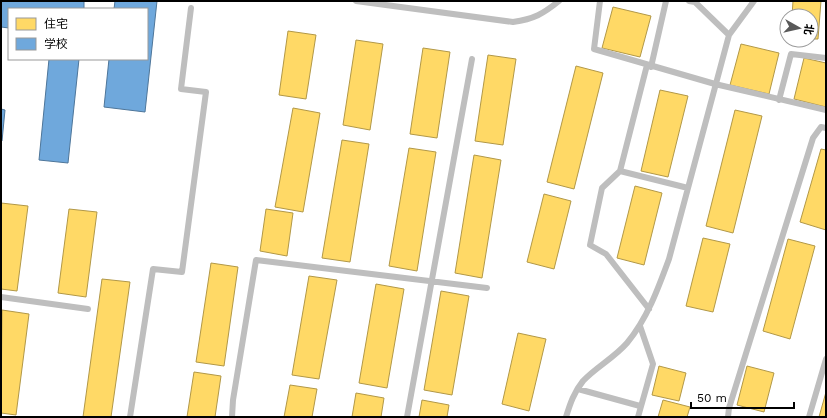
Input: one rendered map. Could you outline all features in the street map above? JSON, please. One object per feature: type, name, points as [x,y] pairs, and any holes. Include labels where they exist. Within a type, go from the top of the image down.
[{"type":"lane","points":[[356,1],[513,22],[532,19],[546,12],[559,1]]},
{"type":"lane","points":[[600,1],[594,49],[715,84],[826,110]]},
{"type":"lane","points":[[649,309],[606,254],[590,245],[602,188],[620,171],[666,1]]},
{"type":"lane","points":[[688,1],[696,2],[729,35]]},
{"type":"lane","points":[[566,417],[571,399],[583,382],[626,345],[640,326],[657,292],[669,259],[729,35],[754,1]]},
{"type":"lane","points":[[130,417],[154,269],[182,272],[206,92],[181,89],[191,8]]},
{"type":"lane","points":[[779,100],[791,54],[826,58]]},
{"type":"lane","points":[[407,417],[472,59]]},
{"type":"lane","points":[[728,417],[729,408],[813,138],[821,127],[826,128]]},
{"type":"lane","points":[[620,171],[688,188]]},
{"type":"lane","points":[[232,417],[233,400],[256,260],[487,288]]},
{"type":"lane","points":[[1,297],[88,309]]},
{"type":"lane","points":[[638,417],[653,364],[640,326]]},
{"type":"lane","points":[[809,417],[826,359]]},
{"type":"lane","points":[[578,389],[640,406]]},
{"type":"building: 住宅","points":[[793,1],[821,1],[819,26],[819,8],[793,8]]},
{"type":"building: 住宅","points":[[613,7],[651,16],[640,57],[602,48]]},
{"type":"building: 住宅","points":[[288,31],[316,35],[306,99],[279,95]]},
{"type":"building: 住宅","points":[[356,40],[383,44],[370,130],[343,125]]},
{"type":"building: 住宅","points":[[741,44],[779,53],[769,94],[730,85]]},
{"type":"building: 住宅","points":[[423,48],[450,52],[437,138],[410,134]]},
{"type":"building: 住宅","points":[[488,55],[516,59],[503,145],[475,141]]},
{"type":"building: 住宅","points":[[804,58],[826,63],[826,107],[794,99]]},
{"type":"building: 住宅","points":[[576,66],[603,73],[574,189],[547,182]]},
{"type":"building: 住宅","points":[[660,90],[688,96],[668,177],[641,171]]},
{"type":"building: 住宅","points":[[293,108],[320,113],[303,212],[275,207]]},
{"type":"building: 住宅","points":[[735,110],[762,116],[733,233],[706,226]]},
{"type":"building: 住宅","points":[[342,140],[369,144],[350,262],[322,258]]},
{"type":"building: 住宅","points":[[409,148],[436,152],[417,271],[389,266]]},
{"type":"building: 住宅","points":[[821,149],[826,150],[826,230],[800,222]]},
{"type":"building: 住宅","points":[[474,155],[501,160],[482,278],[455,273]]},
{"type":"building: 住宅","points":[[635,186],[662,193],[644,265],[617,258]]},
{"type":"building: 住宅","points":[[544,194],[571,201],[554,269],[527,262]]},
{"type":"building: 住宅","points":[[1,203],[28,206],[17,291],[1,289]]},
{"type":"building: 住宅","points":[[69,209],[97,212],[86,297],[58,293]]},
{"type":"building: 住宅","points":[[266,209],[293,213],[287,256],[260,251]]},
{"type":"building: 住宅","points":[[703,238],[730,244],[713,312],[686,306]]},
{"type":"building: 住宅","points":[[788,239],[815,246],[790,339],[763,331]]},
{"type":"building: 住宅","points":[[211,263],[238,267],[224,366],[196,362]]},
{"type":"building: 住宅","points":[[309,276],[337,280],[319,379],[292,375]]},
{"type":"building: 住宅","points":[[102,279],[130,282],[111,417],[83,417]]},
{"type":"building: 住宅","points":[[376,284],[404,289],[387,388],[359,383]]},
{"type":"building: 住宅","points":[[441,291],[469,296],[452,395],[424,390]]},
{"type":"building: 住宅","points":[[2,310],[29,314],[16,415],[1,413]]},
{"type":"building: 住宅","points":[[518,333],[546,339],[529,411],[502,404]]},
{"type":"building: 住宅","points":[[659,366],[686,373],[679,401],[652,395]]},
{"type":"building: 住宅","points":[[747,366],[774,373],[764,412],[737,405]]},
{"type":"building: 住宅","points":[[194,372],[221,376],[215,417],[187,417]]},
{"type":"building: 住宅","points":[[290,385],[317,389],[312,417],[284,417]]},
{"type":"building: 住宅","points":[[826,392],[826,417],[819,417]]},
{"type":"building: 住宅","points":[[356,393],[384,398],[381,417],[352,417]]},
{"type":"building: 住宅","points":[[422,400],[449,405],[447,417],[419,417]]},
{"type":"building: 住宅","points":[[663,400],[690,407],[687,417],[658,417]]},
{"type":"building: 学校","points":[[1,1],[84,1],[84,8],[8,8],[8,28],[1,27]]},
{"type":"building: 学校","points":[[115,1],[157,1],[145,112],[104,107],[109,60],[148,60],[148,8],[114,8]]},
{"type":"building: 学校","points":[[49,60],[79,60],[68,163],[39,160]]},
{"type":"building: 学校","points":[[1,109],[5,110],[2,141],[1,140]]}]
